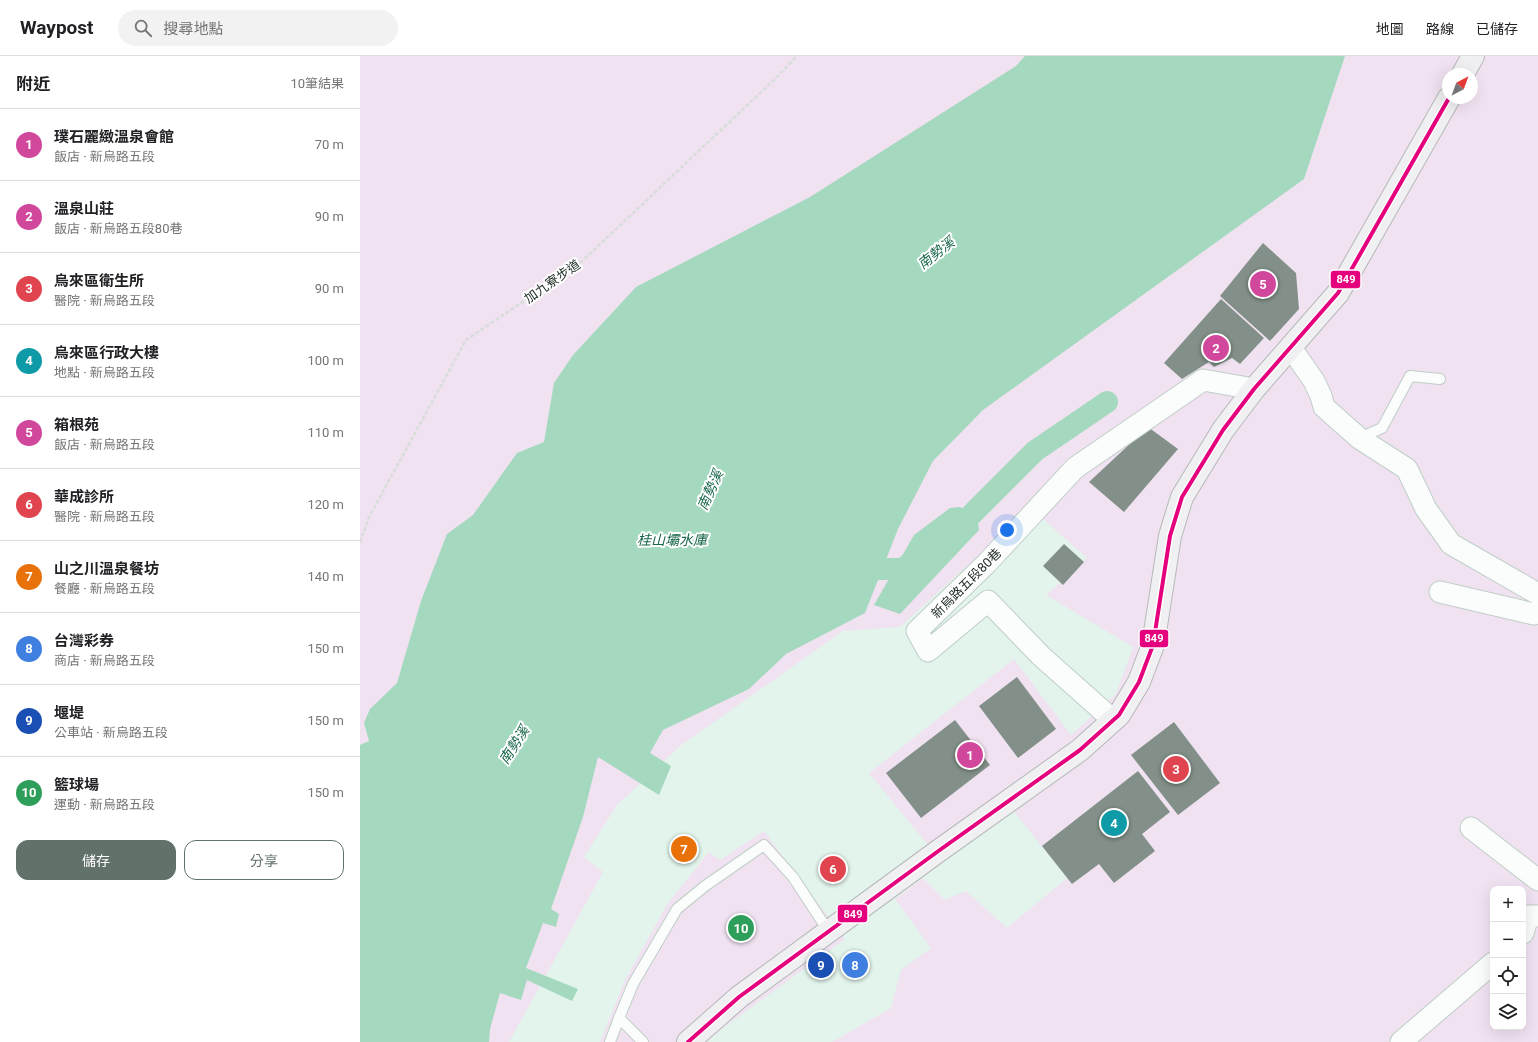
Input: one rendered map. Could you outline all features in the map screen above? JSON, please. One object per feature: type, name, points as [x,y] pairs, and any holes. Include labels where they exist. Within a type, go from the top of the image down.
[{"type":"main road","points":[[1466,68],[1473,56]]},
{"type":"main road","points":[[688,1042],[739,996],[1080,750],[1119,715],[1139,682],[1153,645],[1170,536],[1182,497],[1223,430],[1254,389],[1338,293],[1446,104]]},
{"type":"street","points":[[1291,348],[1314,381],[1322,396],[1324,407],[1359,438],[1407,469],[1426,509],[1451,544],[1538,594]]},
{"type":"street","name":"新烏路五段80巷","points":[[1113,720],[1041,656],[988,601],[928,651],[917,631],[987,563],[1075,468],[1203,380],[1254,389]]},
{"type":"street","points":[[1440,592],[1534,614],[1538,613]]},
{"type":"street","points":[[1471,828],[1538,880]]},
{"type":"street","points":[[1526,923],[1528,916],[1538,916]]},
{"type":"street","points":[[1526,939],[1538,940]]},
{"type":"street","points":[[1401,1042],[1490,966]]},
{"type":"lane","points":[[1359,438],[1382,428],[1410,376],[1440,379]]},
{"type":"lane","points":[[610,1042],[633,984],[677,909],[705,886],[764,845],[793,877],[829,932]]},
{"type":"lane","points":[[619,1018],[644,1042]]},
{"type":"path","name":"加九寮步道","points":[[360,542],[369,517],[466,340],[579,264],[775,79],[797,56]]},
{"type":"shaded area","points":[[360,56],[1538,56],[1538,1042],[832,1042],[891,1008],[901,970],[931,948],[895,899],[923,878],[945,900],[966,891],[1007,928],[1067,878],[1012,809],[941,861],[869,773],[1014,659],[1071,735],[1116,694],[1133,647],[1046,595],[1087,558],[1034,511],[968,565],[900,627],[843,631],[680,746],[617,805],[584,857],[603,872],[509,1042],[360,1042]]},
{"type":"shaded area","points":[[764,831],[845,939],[727,1025],[707,1042],[600,1042],[626,978],[668,903],[709,852],[720,860]]},
{"type":"water","points":[[1025,56],[1345,56],[1304,179],[983,410],[933,461],[898,529],[865,613],[786,654],[749,689],[663,730],[650,753],[671,766],[659,795],[598,757],[583,817],[551,909],[559,914],[556,927],[543,923],[526,968],[578,989],[572,1001],[527,980],[521,1000],[500,993],[490,1029],[489,1042],[360,1042],[360,745],[369,741],[364,723],[370,709],[397,683],[421,601],[447,534],[473,515],[517,453],[544,442],[554,383],[573,355],[636,287],[810,197],[1016,66]]},
{"type":"water","points":[[960,507],[977,517],[979,530],[900,614],[874,605],[914,535],[950,508]]},
{"type":"building","points":[[1263,243],[1296,273],[1299,309],[1270,341],[1220,296]]},
{"type":"building","points":[[1221,299],[1264,338],[1240,364],[1232,358],[1214,367],[1209,362],[1182,379],[1164,363]]},
{"type":"building","points":[[1148,427],[1178,449],[1124,512],[1089,482]]},
{"type":"building","points":[[1064,544],[1084,562],[1063,585],[1043,566]]},
{"type":"building","points":[[1017,677],[1056,729],[1018,758],[979,706]]},
{"type":"building","points":[[955,720],[990,765],[921,818],[886,773]]},
{"type":"building","points":[[1174,722],[1220,783],[1178,815],[1131,755]]},
{"type":"building","points":[[1138,771],[1170,812],[1142,834],[1155,851],[1114,883],[1099,864],[1072,884],[1042,846]]},
{"type":"waterway","points":[[950,533],[969,517],[1035,451],[1107,402]]},
{"type":"waterway","points":[[867,569],[903,569],[919,556]]},
{"type":"transit line","name":"849","points":[[688,1042],[739,997],[937,852],[1080,750],[1119,715],[1139,682],[1153,645],[1170,536],[1182,497],[1223,430],[1254,389],[1338,293],[1446,104]]},
{"type":"place","name":"箱根苑","points":[[1263,284]]},
{"type":"place","name":"溫泉山莊","points":[[1216,348]]},
{"type":"place","name":"璞石麗緻溫泉會館","points":[[970,755]]},
{"type":"place","name":"烏來區衛生所","points":[[1176,769]]},
{"type":"place","name":"烏來區行政大樓","points":[[1114,823]]},
{"type":"place","name":"山之川溫泉餐坊","points":[[684,849]]},
{"type":"place","name":"華成診所","points":[[833,869]]},
{"type":"place","name":"籃球場","points":[[741,928]]},
{"type":"place","name":"堰堤","points":[[821,965]]},
{"type":"place","name":"台灣彩券","points":[[855,965]]},
{"type":"water label","name":"南勢溪","points":[[936,253]]},
{"type":"water label","name":"南勢溪","points":[[710,490]]},
{"type":"water label","name":"桂山壩水庫","points":[[672,540]]},
{"type":"water label","name":"南勢溪","points":[[514,745]]}]
